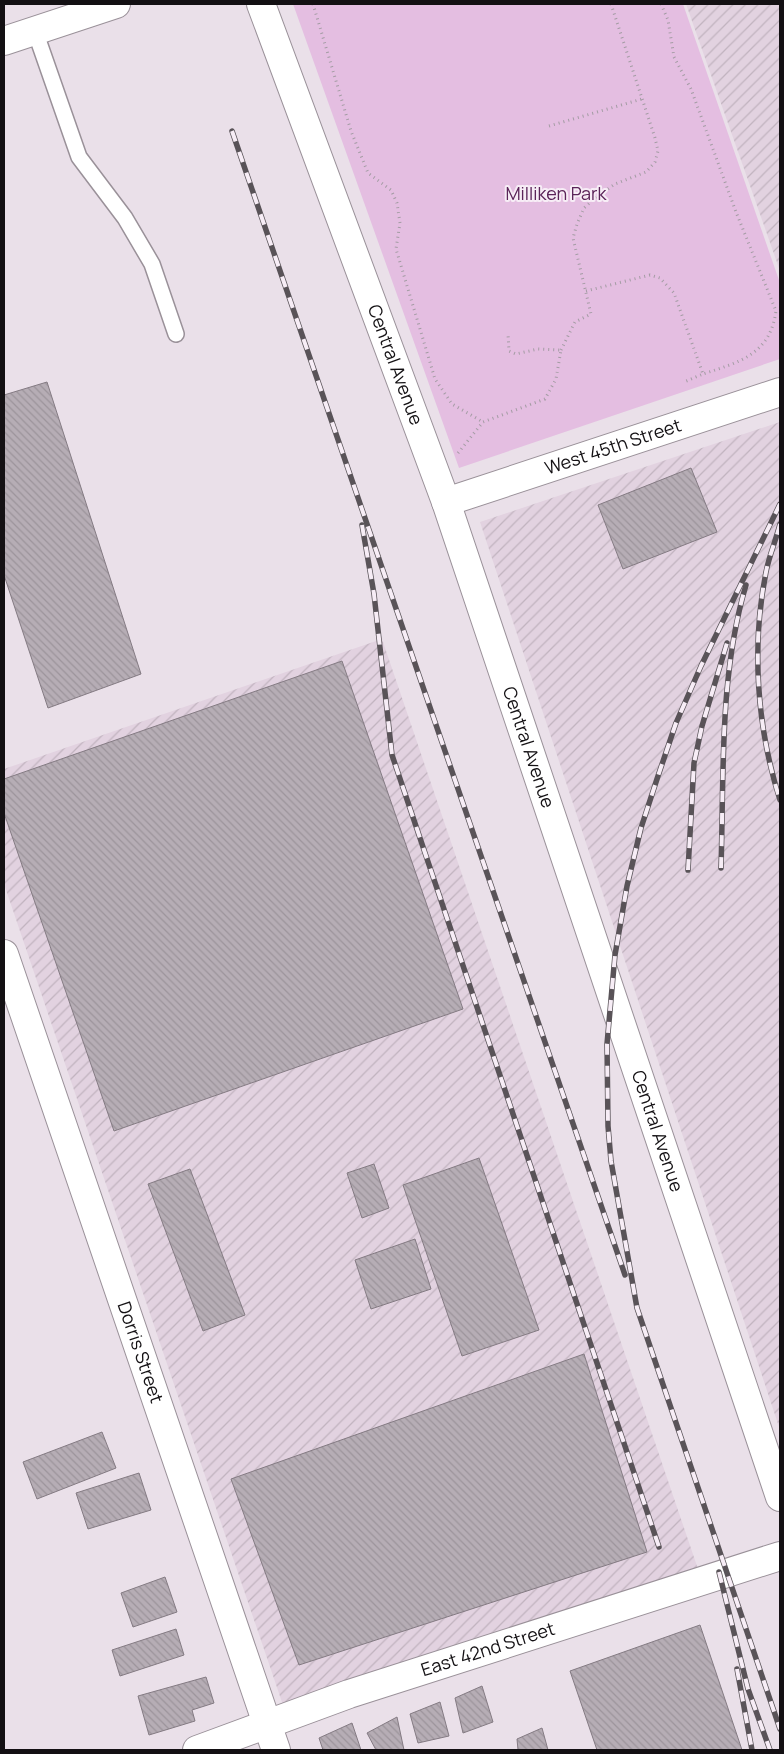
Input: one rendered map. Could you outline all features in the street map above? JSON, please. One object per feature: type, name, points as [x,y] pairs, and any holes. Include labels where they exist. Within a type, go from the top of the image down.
[{"type":"street","points":[[4,41],[116,4]]},
{"type":"street","name":"Central Avenue","points":[[261,4],[441,490],[778,1481]]},
{"type":"street","name":"West 45th Street","points":[[441,490],[780,392]]},
{"type":"street","name":"Dorris Street","points":[[4,954],[272,1738]]},
{"type":"street","name":"East 42nd Street","points":[[196,1750],[272,1738],[349,1694],[780,1556]]},
{"type":"lane","points":[[35,31],[79,157],[125,218],[152,264],[176,334]]},
{"type":"path","points":[[313,4],[351,131],[368,173],[391,190],[397,203],[400,222],[396,249],[435,379],[452,404],[483,422]]},
{"type":"path","points":[[441,490],[483,422],[545,399],[556,379],[561,350],[575,322],[591,314],[573,238],[584,208],[615,184],[646,172],[655,162],[658,151],[655,138],[611,4]]},
{"type":"path","points":[[661,4],[668,20],[674,57],[691,89],[736,212],[776,311],[774,329],[761,346],[745,360],[684,382]]},
{"type":"path","points":[[549,126],[642,99]]},
{"type":"path","points":[[586,291],[650,275],[660,278],[674,293],[703,374]]},
{"type":"path","points":[[508,334],[509,351],[516,354],[538,349],[561,350]]},
{"type":"shaded area","points":[[686,4],[780,4],[780,271]]},
{"type":"shaded area","points":[[780,422],[780,1430],[480,522]]},
{"type":"shaded area","points":[[382,639],[699,1572],[286,1714],[4,884],[4,769]]},
{"type":"green space","name":"Milliken Park","points":[[293,4],[683,4],[780,283],[780,359],[459,468]]},
{"type":"building","points":[[47,382],[141,674],[48,708],[4,575],[4,395]]},
{"type":"building","points":[[691,468],[717,532],[623,569],[598,505]]},
{"type":"building","points":[[342,661],[463,1009],[114,1131],[4,813],[4,779]]},
{"type":"building","points":[[479,1158],[539,1330],[462,1356],[403,1185]]},
{"type":"building","points":[[374,1164],[389,1208],[362,1218],[347,1173]]},
{"type":"building","points":[[190,1169],[245,1315],[203,1331],[148,1184]]},
{"type":"building","points":[[415,1239],[431,1289],[371,1309],[355,1260]]},
{"type":"building","points":[[584,1354],[647,1552],[299,1665],[231,1479]]},
{"type":"building","points":[[102,1432],[116,1468],[37,1499],[23,1462]]},
{"type":"building","points":[[139,1473],[151,1510],[88,1529],[76,1493]]},
{"type":"building","points":[[165,1577],[177,1612],[133,1627],[121,1593]]},
{"type":"building","points":[[700,1625],[742,1750],[597,1750],[570,1671]]},
{"type":"building","points":[[176,1629],[184,1655],[120,1676],[112,1650]]},
{"type":"building","points":[[206,1677],[214,1703],[192,1710],[195,1721],[149,1735],[138,1696]]},
{"type":"building","points":[[482,1686],[493,1722],[463,1733],[455,1698]]},
{"type":"building","points":[[440,1702],[449,1736],[418,1743],[410,1714]]},
{"type":"building","points":[[397,1717],[404,1750],[376,1750],[367,1733]]},
{"type":"building","points":[[352,1723],[361,1750],[323,1750],[319,1738]]},
{"type":"building","points":[[542,1728],[548,1750],[518,1750],[517,1739]]},
{"type":"railway","points":[[232,131],[625,1275]]},
{"type":"railway","points":[[780,504],[701,666],[676,723],[641,828],[627,886],[615,955],[607,1044],[608,1126],[611,1161],[637,1308],[780,1729]]},
{"type":"railway","points":[[780,524],[769,560],[761,600],[758,658],[759,687],[766,745],[780,800]]},
{"type":"railway","points":[[362,525],[374,594],[392,755],[659,1547]]},
{"type":"railway","points":[[721,868],[724,725],[727,690],[737,619],[746,585]]},
{"type":"railway","points":[[688,870],[694,763],[702,726],[727,643]]},
{"type":"railway","points":[[719,1572],[748,1689],[770,1750]]},
{"type":"railway","points":[[737,1669],[752,1750]]}]
